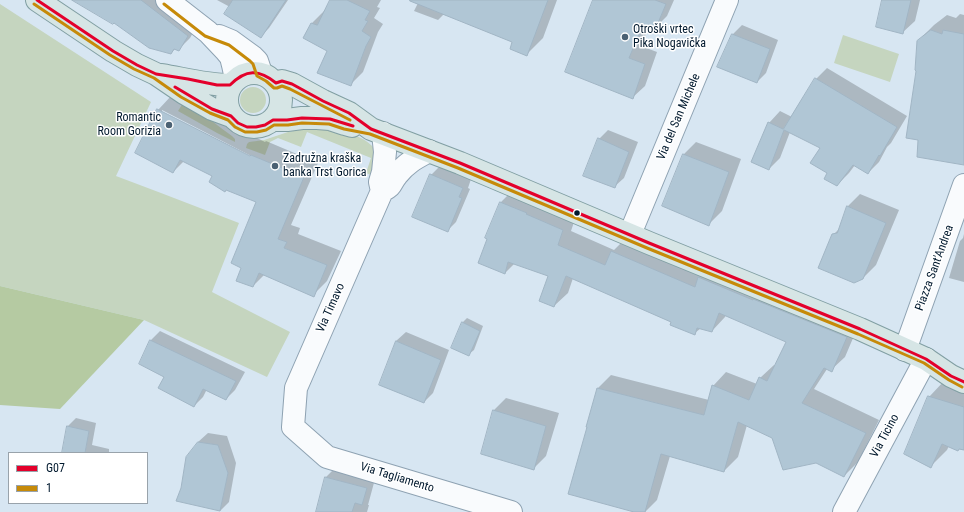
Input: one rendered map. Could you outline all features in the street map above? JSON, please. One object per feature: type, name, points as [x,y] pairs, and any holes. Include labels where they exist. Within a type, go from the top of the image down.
[{"type":"main road","points":[[37,0],[113,51],[156,74],[184,93],[212,109],[231,116]]},
{"type":"main road","points":[[268,78],[280,92],[281,102],[278,112],[273,120],[256,128],[247,127],[238,123],[231,116],[227,106],[226,95],[233,82],[244,74],[252,72],[292,84],[349,113],[377,131]]},
{"type":"main road","points":[[156,74],[216,85],[233,82]]},
{"type":"main road","points":[[273,120],[302,118],[330,119],[377,131],[467,166],[860,329],[926,359],[951,376],[964,382]]},
{"type":"street","points":[[167,0],[208,32],[231,57],[234,65],[233,82]]},
{"type":"street","name":"Via del San Michele","points":[[630,234],[727,0]]},
{"type":"street","points":[[208,32],[231,41],[253,57],[268,78]]},
{"type":"street","name":"Via Timavo","points":[[293,427],[296,388],[382,191],[380,182],[383,172],[385,152],[377,131]]},
{"type":"street","name":"Via Timavo","points":[[382,191],[390,187],[397,175],[413,159],[429,151]]},
{"type":"street","name":"Piazza Sant'Andrea","points":[[905,350],[964,185]]},
{"type":"street","name":"Via Ticino","points":[[844,512],[926,359]]},
{"type":"street","name":"Via Tagliamento","points":[[293,427],[327,457],[511,512]]},
{"type":"green space","points":[[0,4],[151,102],[116,176],[239,223],[212,292],[290,332],[267,377],[144,320],[0,286]]},
{"type":"green space","points":[[843,35],[899,54],[890,82],[834,63]]},
{"type":"green space","points":[[253,87],[262,91],[266,100],[262,109],[253,113],[244,109],[240,100],[244,91]]},
{"type":"green space","points":[[183,103],[212,121],[232,136],[235,139],[235,142],[178,111]]},
{"type":"green space","points":[[315,127],[355,135],[369,143],[374,148],[373,174],[371,175],[366,173],[371,158],[307,132],[301,147],[278,138],[270,142],[265,155],[246,148],[249,142],[264,140],[288,132]]},
{"type":"green space","points":[[0,286],[144,320],[60,409],[0,405]]},
{"type":"building","points":[[72,0],[141,0],[188,36],[179,51],[174,49],[171,54],[149,48],[114,23],[113,24]]},
{"type":"building","points":[[233,0],[286,0],[261,38],[224,14]]},
{"type":"building","points":[[330,0],[347,0],[370,11],[365,20],[368,21],[362,31],[371,37],[366,46],[351,86],[317,73],[327,51],[303,38],[311,23],[317,25]]},
{"type":"building","points":[[410,0],[548,0],[527,56],[510,49],[512,42]]},
{"type":"building","points":[[593,0],[655,0],[666,4],[655,30],[643,25],[629,58],[645,64],[633,99],[565,72]]},
{"type":"building","points":[[882,0],[911,0],[903,34],[876,27]]},
{"type":"building","points":[[931,30],[942,34],[943,30],[964,34],[964,165],[917,157],[918,140],[906,138],[916,71],[917,41]]},
{"type":"building","points":[[732,34],[770,49],[757,83],[717,67]]},
{"type":"building","points":[[815,78],[897,127],[868,174],[853,165],[837,186],[824,179],[827,173],[810,163],[820,148],[784,130],[769,170],[751,162],[768,122],[783,129]]},
{"type":"building","points":[[157,109],[250,156],[251,155],[304,177],[278,239],[287,242],[284,248],[327,265],[314,297],[259,273],[253,287],[236,281],[241,268],[231,263],[256,202],[226,190],[225,192],[209,182],[212,176],[180,160],[173,173],[135,153]]},
{"type":"building","points":[[598,138],[629,152],[615,188],[583,176]]},
{"type":"building","points":[[683,154],[729,172],[709,226],[662,206]]},
{"type":"building","points":[[430,174],[463,188],[459,197],[462,198],[448,232],[412,217]]},
{"type":"building","points":[[500,202],[563,230],[558,245],[605,265],[611,251],[695,287],[698,277],[847,337],[832,372],[824,368],[802,403],[866,433],[844,477],[816,463],[783,470],[772,438],[738,422],[724,472],[661,454],[645,512],[634,512],[568,494],[597,388],[704,415],[712,385],[749,400],[759,377],[767,381],[786,342],[719,313],[712,332],[697,328],[695,335],[670,325],[671,322],[566,276],[554,307],[539,301],[548,276],[508,262],[505,274],[478,263],[487,239],[485,238]]},
{"type":"building","points":[[847,206],[886,223],[863,279],[854,283],[818,268],[832,234],[837,233]]},
{"type":"building","points":[[462,322],[480,331],[469,356],[451,348]]},
{"type":"building","points":[[150,340],[236,381],[226,400],[203,389],[194,407],[158,388],[164,377],[139,364]]},
{"type":"building","points":[[396,341],[441,360],[424,403],[379,385]]},
{"type":"building","points":[[928,396],[964,407],[964,450],[959,449],[958,451],[942,444],[931,468],[904,454]]},
{"type":"building","points":[[493,410],[546,426],[534,470],[481,454]]},
{"type":"building","points":[[67,426],[89,431],[85,452],[62,452]]},
{"type":"building","points":[[198,442],[218,445],[228,473],[220,511],[176,501],[181,488],[186,457]]},
{"type":"building","points":[[325,477],[367,488],[362,505],[355,503],[352,512],[316,512]]},
{"type":"transit line","name":"G07","points":[[37,0],[113,51],[156,74],[217,85],[230,85],[242,76],[258,73],[270,78],[276,83],[282,81],[292,84],[349,113],[371,129],[460,163],[649,243],[860,329],[926,359],[951,376],[964,382]]},
{"type":"transit line","name":"1","points":[[34,4],[110,55],[134,69],[154,78],[181,97],[210,113],[228,120],[235,127],[245,132],[266,130],[274,125],[302,123],[329,124],[344,129],[370,134],[458,168],[647,248],[858,334],[924,363],[962,387]]},
{"type":"transit line","name":"1","points":[[164,4],[205,36],[229,45],[250,61],[253,64],[257,76],[274,88],[282,86],[290,89],[350,120]]},
{"type":"transit line","name":"G07","points":[[175,87],[212,109],[231,116],[238,123],[247,127],[265,125],[273,120],[302,118],[330,119],[353,126]]},
{"type":"place","name":"Otroški vrtec Pika Nogavička","points":[[625,37]]},
{"type":"place","name":"Romantic Room Gorizia","points":[[169,125]]},
{"type":"place","name":"Zadružna kraška banka Trst Gorica","points":[[275,166]]}]
